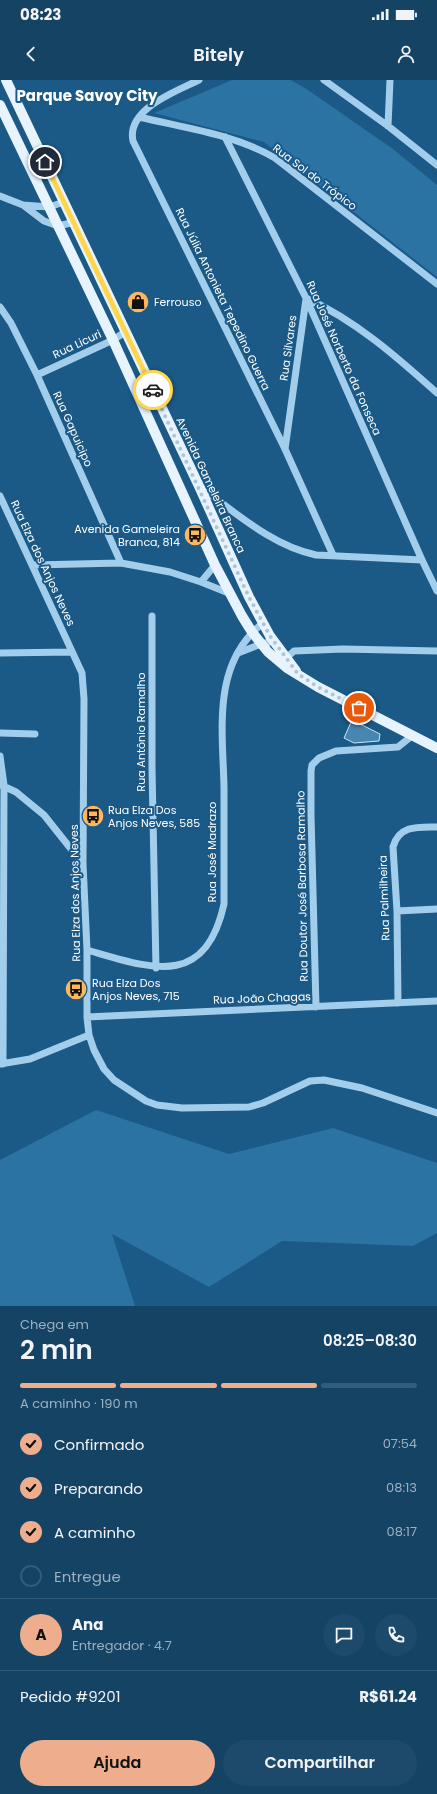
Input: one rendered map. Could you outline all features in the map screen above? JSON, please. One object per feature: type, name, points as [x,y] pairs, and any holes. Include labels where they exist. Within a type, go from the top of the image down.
[{"type":"main road","name":"Avenida Gameleira Branca","points":[[6,80],[75,222],[263,623],[284,660]]},
{"type":"main road","points":[[0,105],[113,340],[216,565],[252,632],[261,644],[284,660],[298,674],[318,687],[437,748]]},
{"type":"main road","points":[[176,475],[191,469]]},
{"type":"street","name":"Rua Júlia Antonieta Tepedino Guerra","points":[[199,80],[153,104],[139,117],[133,128],[133,140],[285,449],[333,555]]},
{"type":"street","points":[[324,80],[388,126],[437,165]]},
{"type":"street","points":[[388,126],[390,80]]},
{"type":"street","name":"Rua Sol do Trópico","points":[[139,117],[225,137],[252,146],[276,158],[437,284]]},
{"type":"street","name":"Rua José Norberto da Fonseca","points":[[225,137],[306,298],[437,591]]},
{"type":"street","points":[[0,196],[23,205],[44,221],[58,226],[75,222]]},
{"type":"street","points":[[23,205],[49,207],[64,202]]},
{"type":"street","points":[[306,298],[326,307],[361,329],[437,392]]},
{"type":"street","name":"Rua Silvares","points":[[285,449],[306,298]]},
{"type":"street","name":"Rua Gapuicipo","points":[[0,306],[37,375],[121,563]]},
{"type":"street","name":"Rua Licuri","points":[[37,375],[113,340],[126,332]]},
{"type":"street","points":[[199,486],[260,530],[303,553],[316,555],[422,560]]},
{"type":"street","name":"Rua Elza dos Anjos Neves","points":[[0,496],[82,673],[84,699],[84,864],[87,950],[87,1017],[89,1035],[99,1061],[114,1080],[146,1101],[182,1108],[249,1107],[263,1103],[310,1081],[324,1080],[362,1088],[437,1113]]},
{"type":"street","points":[[32,565],[121,563],[170,572],[231,594]]},
{"type":"street","points":[[201,582],[216,565]]},
{"type":"street","name":"Rua Antônio Ramalho","points":[[152,616],[152,768],[156,968]]},
{"type":"street","name":"Rua José Madrazo","points":[[87,950],[156,968],[175,967],[188,962],[201,952],[213,937],[220,923],[224,904],[224,767],[221,717],[224,692],[238,653],[252,632],[263,623]]},
{"type":"street","points":[[238,653],[261,644],[274,641]]},
{"type":"street","points":[[284,660],[294,651],[437,651]]},
{"type":"street","points":[[0,653],[72,652]]},
{"type":"street","points":[[0,733],[35,734]]},
{"type":"street","name":"Rua Doutor José Barbosa Ramalho","points":[[316,1007],[310,815],[312,765],[319,758],[336,751],[398,747],[413,736]]},
{"type":"street","points":[[0,756],[2,785],[2,1064],[30,1059],[89,1035]]},
{"type":"street","points":[[2,785],[16,792],[44,815],[84,864]]},
{"type":"street","name":"Rua Palmilheira","points":[[398,1003],[397,911],[393,847],[395,840],[401,832],[408,828],[437,826]]},
{"type":"street","points":[[397,911],[437,909]]},
{"type":"street","name":"Rua João Chagas","points":[[87,1017],[437,1001]]},
{"type":"shaded area","points":[[232,80],[291,80],[308,90],[393,149],[437,185],[437,277],[264,142],[154,113]]},
{"type":"shaded area","points":[[96,1110],[229,1154],[333,1128],[437,1163],[437,1233],[413,1246],[282,1241],[209,1287],[112,1234],[135,1306],[0,1306],[0,1160]]},
{"type":"building","points":[[352,720],[380,734],[379,741],[354,743],[344,738]]},
{"type":"way so far","points":[[153,390],[199,486],[249,597],[270,636],[298,674],[318,687],[359,708]]},
{"type":"place","name":"Ferrouso","points":[[138,302]]},
{"type":"place","name":"Avenida Gameleira Branca, 814","points":[[195,535]]},
{"type":"place","name":"Rua Elza Dos Anjos Neves, 585","points":[[93,816]]},
{"type":"place","name":"Rua Elza Dos Anjos Neves, 715","points":[[76,989]]},
{"type":"district","name":"Parque Savoy City","points":[[87,95]]},
{"type":"route","points":[[45,162],[75,222],[153,390]]}]
